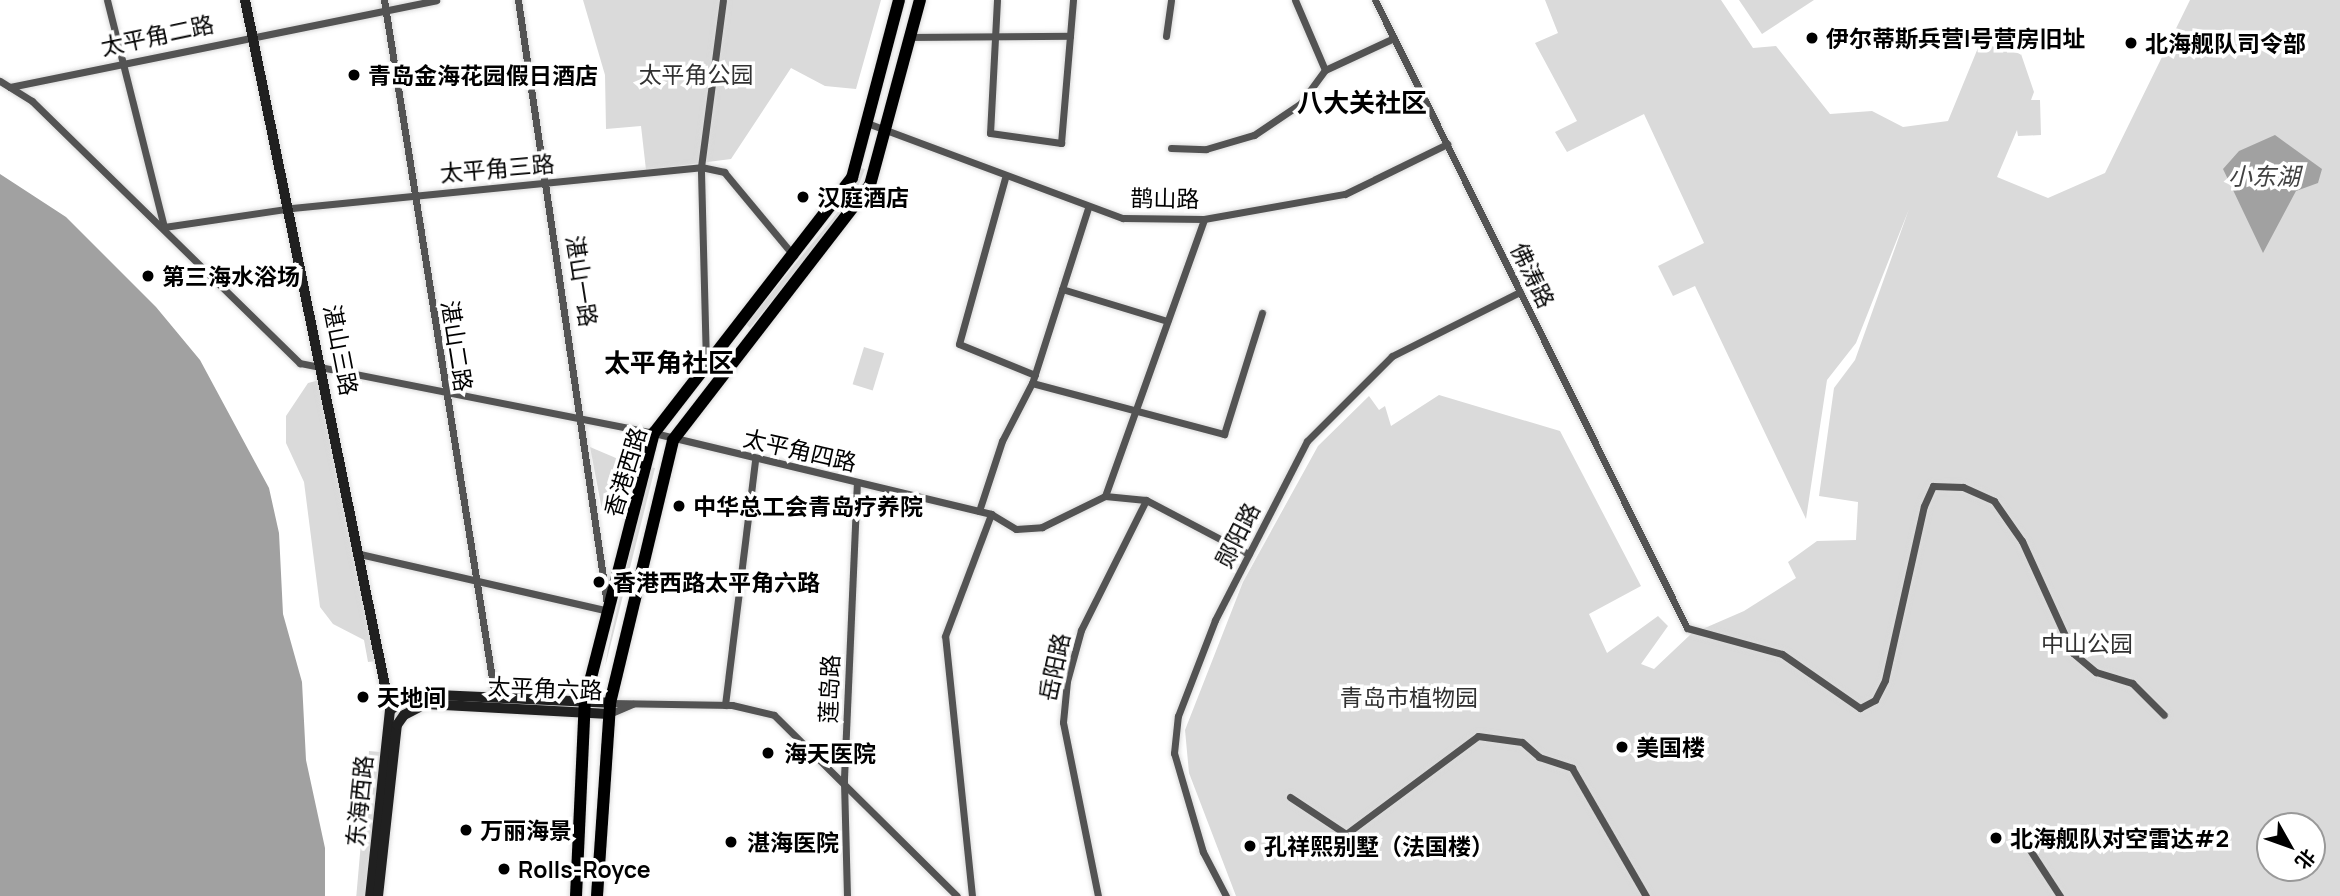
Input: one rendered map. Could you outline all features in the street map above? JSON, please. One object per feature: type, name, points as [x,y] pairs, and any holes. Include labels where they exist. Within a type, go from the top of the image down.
[{"type":"main road","name":"湛山三路","points":[[245,0],[292,208],[390,710]]},
{"type":"main road","name":"香港西路","points":[[576,896],[584,706],[654,433],[852,178],[899,0]]},
{"type":"main road","name":"香港西路","points":[[597,896],[609,708],[673,440],[858,204],[870,185],[920,0]]},
{"type":"main road","name":"太平角六路","points":[[390,710],[415,694],[495,697],[584,706]]},
{"type":"main road","name":"太平角六路","points":[[397,725],[426,704],[584,706]]},
{"type":"main road","points":[[584,706],[609,708]]},
{"type":"main road","name":"东海西路","points":[[370,896],[390,710]]},
{"type":"main road","name":"东海西路","points":[[378,896],[397,725]]},
{"type":"street","points":[[107,0],[164,227]]},
{"type":"street","name":"湛山二路","points":[[384,0],[495,697]]},
{"type":"street","name":"太平角二路","points":[[10,87],[122,61],[436,0]]},
{"type":"street","name":"湛山一路","points":[[518,0],[584,419],[608,611]]},
{"type":"street","points":[[706,367],[701,167],[723,0]]},
{"type":"street","points":[[997,0],[990,133],[1061,143],[1073,0]]},
{"type":"street","points":[[1166,36],[1171,0]]},
{"type":"street","points":[[1295,0],[1325,71]]},
{"type":"street","name":"佛涛路","points":[[1376,0],[1652,568],[1687,628],[1782,654],[1860,708],[1875,700],[1885,680],[1924,506],[1933,486],[1963,486],[1994,501],[2022,541],[2073,653],[2096,672],[2132,683],[2164,715]]},
{"type":"street","points":[[910,37],[1070,36]]},
{"type":"street","points":[[1171,148],[1206,149],[1254,135],[1300,104],[1325,71],[1394,37]]},
{"type":"street","name":"太平角四路","points":[[0,81],[10,87],[164,227],[300,363],[445,396],[654,433],[673,440],[991,514],[1016,529],[1042,527],[1105,496]]},
{"type":"street","name":"鹊山路","points":[[867,124],[886,129],[1004,178],[1123,218],[1204,219],[1345,194],[1447,144]]},
{"type":"street","points":[[701,167],[724,172],[794,256]]},
{"type":"street","name":"太平角三路","points":[[164,227],[292,208],[701,167]]},
{"type":"street","points":[[1004,178],[959,344],[1033,379],[1135,411],[1224,434],[1262,313]]},
{"type":"street","points":[[979,511],[1002,441],[1033,379],[1088,208]]},
{"type":"street","points":[[1204,219],[1105,496],[1146,500],[1249,554]]},
{"type":"street","points":[[1062,289],[1167,321]]},
{"type":"street","name":"郧阳路","points":[[1226,896],[1203,852],[1174,753],[1178,716],[1249,554],[1307,442],[1392,356],[1520,292]]},
{"type":"street","points":[[725,705],[755,459]]},
{"type":"street","name":"莲岛路","points":[[847,896],[844,778],[857,483]]},
{"type":"street","name":"岳阳路","points":[[1098,896],[1063,723],[1067,681],[1081,630],[1146,500]]},
{"type":"street","points":[[972,896],[944,636],[991,514]]},
{"type":"street","points":[[359,554],[608,611]]},
{"type":"street","name":"太平角六路","points":[[609,708],[637,703],[725,705],[774,715],[844,778],[957,896]]},
{"type":"street","points":[[1290,797],[1346,834],[1478,736],[1522,742],[1539,757],[1572,768],[1646,896]]},
{"type":"street","points":[[2028,847],[2060,896]]},
{"type":"green space","name":"太平角公园","points":[[583,0],[881,0],[856,89],[825,86],[791,68],[731,159],[646,170],[641,126],[606,129],[605,75]]},
{"type":"green space","points":[[1545,0],[1721,0],[1753,48],[1776,46],[1830,114],[1872,111],[1903,127],[1948,121],[1980,43],[2021,54],[2034,92],[2031,100],[2040,100],[2041,135],[2018,136],[2017,130],[1997,177],[2048,198],[2105,173],[2190,0],[2340,0],[2340,896],[1236,896],[1189,773],[1185,730],[1243,582],[1318,446],[1369,396],[1379,410],[1385,406],[1391,426],[1439,395],[1560,431],[1641,586],[1589,614],[1607,653],[1658,616],[1668,626],[1641,664],[1654,669],[1691,634],[1744,611],[1796,578],[1788,562],[1817,541],[1856,540],[1858,502],[1819,496],[1834,388],[1855,360],[1909,209],[1856,343],[1827,380],[1806,519],[1695,286],[1673,296],[1658,266],[1704,243],[1644,114],[1567,152],[1555,132],[1577,121],[1535,43],[1558,33]]},
{"type":"green space","points":[[1739,0],[1814,0],[1762,34]]},
{"type":"green space","points":[[860,168],[865,169],[851,204],[750,328],[746,324],[847,201]]},
{"type":"green space","points":[[864,347],[884,353],[873,390],[853,384]]},
{"type":"green space","points":[[320,380],[377,661],[368,662],[364,640],[333,624],[320,607],[304,482],[286,443],[286,416],[308,383]]},
{"type":"green space","points":[[590,447],[630,464],[616,518],[602,510]]},
{"type":"green space","points":[[649,467],[655,468],[605,667],[608,649]]},
{"type":"green space","points":[[369,751],[380,752],[367,896],[356,896]]},
{"type":"water","name":"小东湖","points":[[2275,135],[2322,169],[2318,183],[2296,191],[2263,253],[2223,169],[2239,151]]},
{"type":"water","points":[[0,174],[66,217],[156,307],[200,360],[269,488],[279,533],[283,614],[302,682],[306,760],[325,848],[325,896],[0,896]]},
{"type":"place","name":"伊尔蒂斯兵营I号营房旧址","points":[[1812,38]]},
{"type":"place","name":"北海舰队司令部","points":[[2131,43]]},
{"type":"place","name":"青岛金海花园假日酒店","points":[[354,75]]},
{"type":"place","name":"汉庭酒店","points":[[803,197]]},
{"type":"place","name":"第三海水浴场","points":[[148,276]]},
{"type":"place","name":"中华总工会青岛疗养院","points":[[679,506]]},
{"type":"place","name":"香港西路太平角六路","points":[[599,582]]},
{"type":"place","name":"天地间","points":[[363,697]]},
{"type":"place","name":"美国楼","points":[[1622,747]]},
{"type":"place","name":"海天医院","points":[[768,753]]},
{"type":"place","name":"万丽海景","points":[[466,830]]},
{"type":"place","name":"北海舰队对空雷达#2","points":[[1996,838]]},
{"type":"place","name":"湛海医院","points":[[731,842]]},
{"type":"place","name":"孔祥熙别墅（法国楼）","points":[[1250,846]]},
{"type":"place","name":"Rolls-Royce","points":[[504,869]]},
{"type":"district","name":"八大关社区","points":[[1362,103]]},
{"type":"district","name":"太平角社区","points":[[669,363]]},
{"type":"park label","name":"中山公园","points":[[2087,643]]},
{"type":"park label","name":"青岛市植物园","points":[[1409,697]]}]
